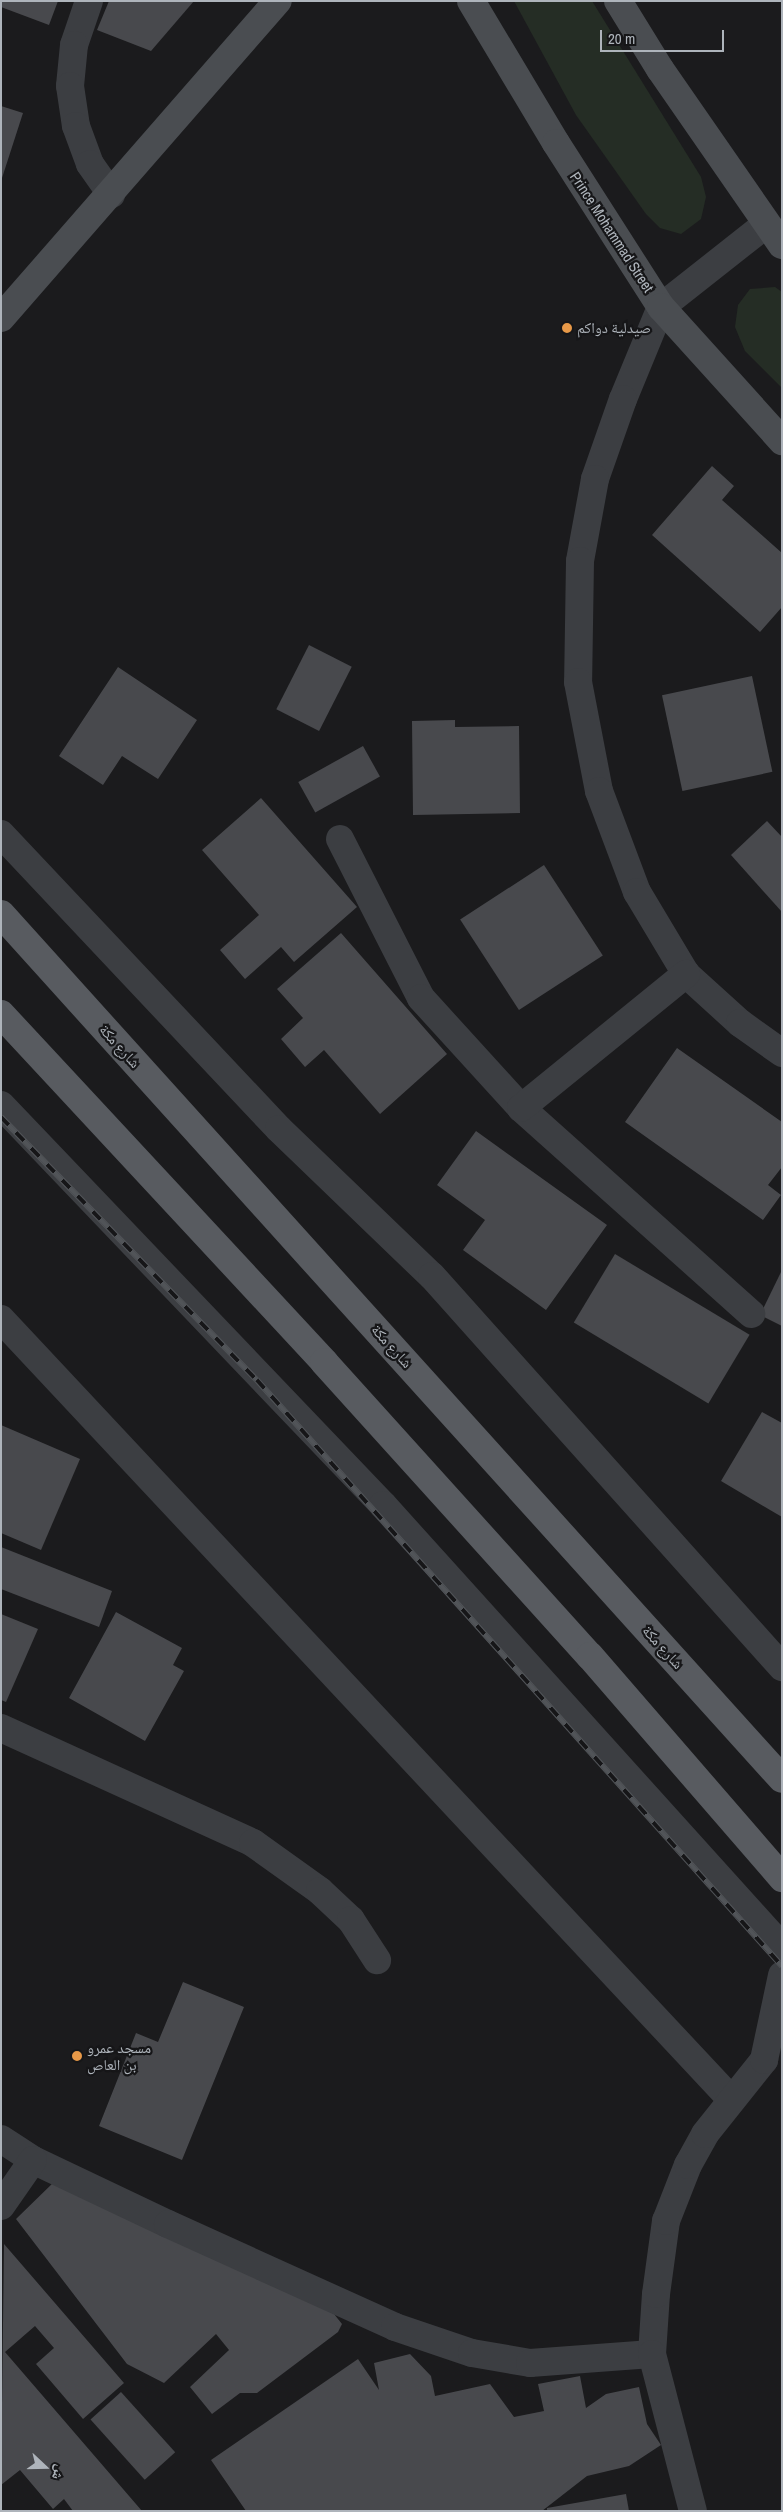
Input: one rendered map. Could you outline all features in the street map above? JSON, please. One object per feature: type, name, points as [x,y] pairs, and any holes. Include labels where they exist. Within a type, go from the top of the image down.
[{"type":"main road","points":[[1,318],[278,1]]},
{"type":"main road","name":"Prince Mohammad Street","points":[[471,1],[556,143],[660,307],[782,441]]},
{"type":"main road","points":[[618,1],[774,235]]},
{"type":"main road","name":"شارع مكة","points":[[1,914],[782,1779]]},
{"type":"main road","points":[[1,1014],[344,1384],[590,1656],[782,1878]]},
{"type":"street","points":[[89,1],[74,45],[70,86],[76,126],[90,164],[111,194]]},
{"type":"street","points":[[774,235],[660,307],[622,398],[595,479],[580,561],[578,682],[599,792],[637,892],[686,974],[740,1023],[782,1054]]},
{"type":"street","points":[[1,834],[279,1129],[432,1276],[782,1667]]},
{"type":"street","points":[[340,839],[421,998],[521,1108],[751,1314]]},
{"type":"street","points":[[521,1108],[686,974]]},
{"type":"street","points":[[1,1105],[384,1505],[782,1947]]},
{"type":"street","points":[[1,1320],[730,2098]]},
{"type":"street","points":[[1,1728],[253,1843],[320,1892],[351,1920],[377,1960]]},
{"type":"street","points":[[693,2511],[652,2354],[656,2294],[666,2220],[688,2165],[730,2098],[773,2060],[782,1975]]},
{"type":"street","points":[[1,2139],[33,2160],[395,2327],[472,2353],[530,2363],[652,2354]]},
{"type":"street","points":[[1,2206],[33,2160]]},
{"type":"shaded area","points":[[514,1],[592,1],[701,177],[706,197],[701,219],[681,234],[660,228],[646,214],[576,115]]},
{"type":"shaded area","points":[[775,287],[782,292],[782,388],[745,351],[735,327],[738,305],[750,289]]},
{"type":"building","points":[[1,1],[58,1],[49,25],[1,7]]},
{"type":"building","points":[[109,1],[194,1],[151,51],[97,30]]},
{"type":"building","points":[[1,106],[23,113],[2,178],[1,178]]},
{"type":"building","points":[[712,466],[734,486],[722,500],[782,553],[782,607],[760,632],[652,535]]},
{"type":"building","points":[[309,645],[352,667],[319,731],[276,709]]},
{"type":"building","points":[[118,667],[197,720],[158,779],[122,756],[103,785],[59,756]]},
{"type":"building","points":[[752,676],[772,772],[682,791],[662,695]]},
{"type":"building","points":[[455,720],[455,727],[519,726],[520,813],[413,815],[412,721]]},
{"type":"building","points":[[363,746],[380,777],[315,812],[298,782]]},
{"type":"building","points":[[261,798],[357,907],[294,962],[281,947],[245,979],[220,950],[259,915],[202,850]]},
{"type":"building","points":[[767,821],[782,837],[782,912],[731,855]]},
{"type":"building","points":[[544,865],[603,956],[519,1010],[460,919]]},
{"type":"building","points":[[341,933],[447,1054],[380,1114],[324,1050],[305,1067],[281,1039],[303,1018],[277,989]]},
{"type":"building","points":[[677,1048],[782,1122],[782,1167],[768,1185],[781,1195],[763,1220],[625,1122]]},
{"type":"building","points":[[476,1131],[607,1225],[546,1310],[463,1250],[485,1220],[437,1185]]},
{"type":"building","points":[[615,1254],[750,1335],[708,1403],[574,1323]]},
{"type":"building","points":[[782,1270],[782,1326],[760,1315]]},
{"type":"building","points":[[762,1412],[782,1423],[782,1517],[721,1481]]},
{"type":"building","points":[[1,1425],[80,1459],[41,1550],[1,1533]]},
{"type":"building","points":[[1,1547],[112,1591],[99,1627],[1,1589]]},
{"type":"building","points":[[116,1612],[182,1648],[173,1665],[184,1671],[145,1741],[69,1698]]},
{"type":"building","points":[[1,1614],[38,1629],[6,1702],[1,1700]]},
{"type":"building","points":[[183,1982],[244,2007],[182,2160],[99,2126],[136,2033],[158,2042]]},
{"type":"building","points":[[56,2180],[334,2314],[342,2324],[338,2332],[257,2393],[240,2393],[212,2414],[190,2387],[229,2350],[216,2334],[164,2383],[127,2364],[16,2219]]},
{"type":"building","points":[[4,2244],[124,2383],[83,2419],[36,2364],[54,2348],[35,2326],[5,2352],[142,2511],[73,2511],[64,2499],[53,2509],[20,2470],[1,2485]]},
{"type":"building","points":[[410,2354],[431,2376],[435,2396],[490,2384],[514,2417],[544,2411],[538,2384],[580,2376],[586,2408],[606,2394],[639,2387],[647,2424],[661,2445],[629,2466],[587,2476],[542,2511],[246,2511],[211,2460],[358,2359],[379,2390],[374,2363]]},
{"type":"building","points":[[121,2392],[175,2452],[145,2480],[91,2419]]},
{"type":"building","points":[[626,2494],[629,2511],[547,2511],[547,2508]]},
{"type":"railway","points":[[1,1117],[257,1380],[782,1966]]},
{"type":"place","name":"صيدلية دواكم","points":[[567,328]]},
{"type":"place","name":"مسجد عمرو بن العاص","points":[[77,2056]]}]
